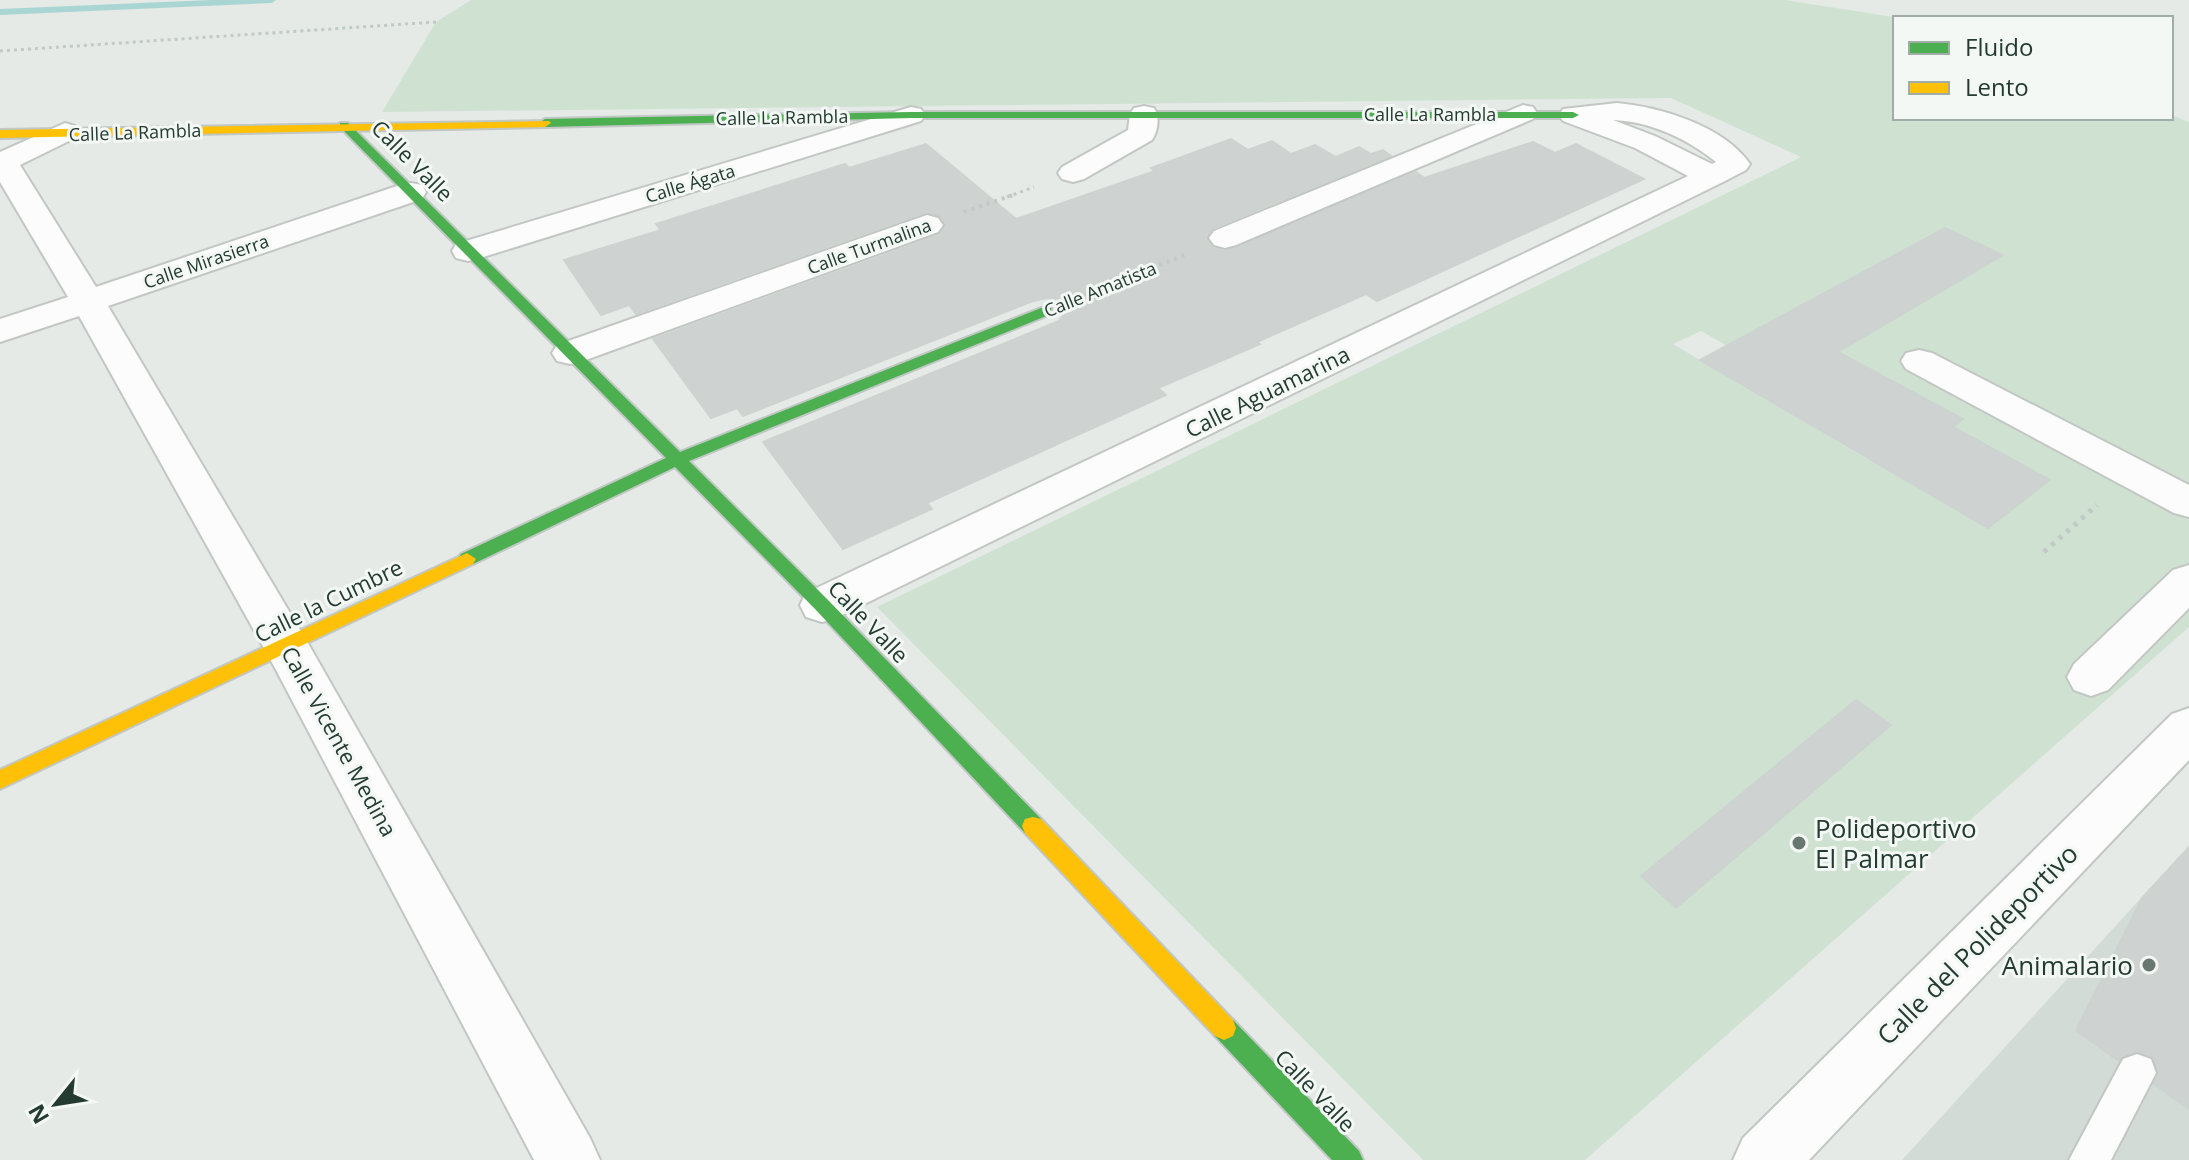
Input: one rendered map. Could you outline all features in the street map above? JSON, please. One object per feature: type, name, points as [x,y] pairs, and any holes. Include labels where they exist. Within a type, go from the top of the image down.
[{"type":"street","name":"Calle La Rambla","points":[[1,153],[65,132],[911,115],[1573,115],[1621,112],[1674,126],[1720,147],[1735,164],[1712,176]]},
{"type":"street","points":[[1225,238],[1523,113]]},
{"type":"street","points":[[1073,173],[1142,134],[1144,114]]},
{"type":"street","name":"Calle Ágata","points":[[468,251],[911,115]]},
{"type":"street","name":"Calle Valle","points":[[344,125],[822,605],[1350,1160]]},
{"type":"street","name":"Calle Vicente Medina","points":[[1,153],[288,646],[568,1160]]},
{"type":"street","name":"Calle Aguamarina","points":[[822,605],[1712,176]]},
{"type":"street","name":"Calle Mirasierra","points":[[0,331],[411,192]]},
{"type":"street","name":"Calle Turmalina","points":[[570,353],[927,225]]},
{"type":"street","name":"Calle Amatista","points":[[676,460],[1046,311]]},
{"type":"street","points":[[1919,361],[2189,503]]},
{"type":"street","name":"Calle la Cumbre","points":[[0,780],[676,460]]},
{"type":"street","points":[[2091,677],[2189,581]]},
{"type":"street","name":"Calle del Polideportivo","points":[[1765,1160],[2189,728]]},
{"type":"lane","points":[[2089,1160],[2137,1073]]},
{"type":"path","points":[[0,51],[436,22]]},
{"type":"path","name":"Calle Turmalina","points":[[927,225],[1073,173]]},
{"type":"path","name":"Calle Amatista","points":[[1046,311],[1225,238]]},
{"type":"path","points":[[2044,552],[2133,474]]},
{"type":"shaded area","points":[[2189,847],[2189,1160],[1902,1160],[2141,898]]},
{"type":"green space","points":[[471,0],[1785,0],[1893,17],[1893,120],[2173,120],[2173,116],[2189,122],[2189,627],[1585,1160],[1423,1160],[877,607],[1801,157],[1671,98],[382,112],[436,22]],"holes":[[[1945,228],[2002,256],[1852,343],[1793,310]],[[1701,331],[1892,441],[1892,442],[1867,459],[1673,344]],[[1972,437],[2050,479],[2050,480],[1909,481]]]},
{"type":"building","points":[[1231,139],[1248,150],[1272,141],[1291,154],[1315,145],[1336,157],[1359,147],[1371,154],[1383,150],[1391,156],[1213,228],[1207,240],[1213,248],[1224,251],[1416,172],[1424,178],[1533,142],[1555,153],[1576,144],[1644,179],[1377,301],[1366,294],[1257,342],[1260,344],[1158,388],[1166,395],[927,503],[932,509],[843,549],[763,442],[1059,321],[1066,311],[1060,302],[1047,298],[1033,301],[743,416],[737,408],[711,418],[653,339],[939,235],[946,225],[940,216],[926,212],[636,314],[629,305],[601,315],[564,260],[661,230],[656,224],[845,164],[849,168],[926,144],[1016,219],[1155,171],[1151,168]]},
{"type":"building","points":[[1945,228],[2003,255],[1838,352],[1963,419],[1953,427],[2050,480],[1988,528],[1700,360]]},
{"type":"building","points":[[1856,700],[1891,725],[1676,908],[1641,876]]},
{"type":"building","name":"Animalario","points":[[2189,847],[2189,1109],[2154,1084],[2159,1072],[2152,1056],[2136,1051],[2119,1061],[2076,1031],[2142,898]]},
{"type":"waterway","points":[[0,12],[272,0]]},
{"type":"traffic: fast","points":[[545,123],[911,115],[1573,115]]},
{"type":"traffic: fast","points":[[344,125],[822,605],[1033,826]]},
{"type":"traffic: fast","points":[[467,559],[676,460],[1046,311]]},
{"type":"traffic: fast","points":[[1224,1028],[1350,1160]]},
{"type":"traffic: slow","points":[[0,134],[545,123]]},
{"type":"traffic: slow","points":[[0,780],[467,559]]},
{"type":"traffic: slow","points":[[1033,826],[1224,1028]]},
{"type":"place","name":"Polideportivo El Palmar","points":[[1799,843]]},
{"type":"place","name":"Animalario","points":[[2149,965]]}]
